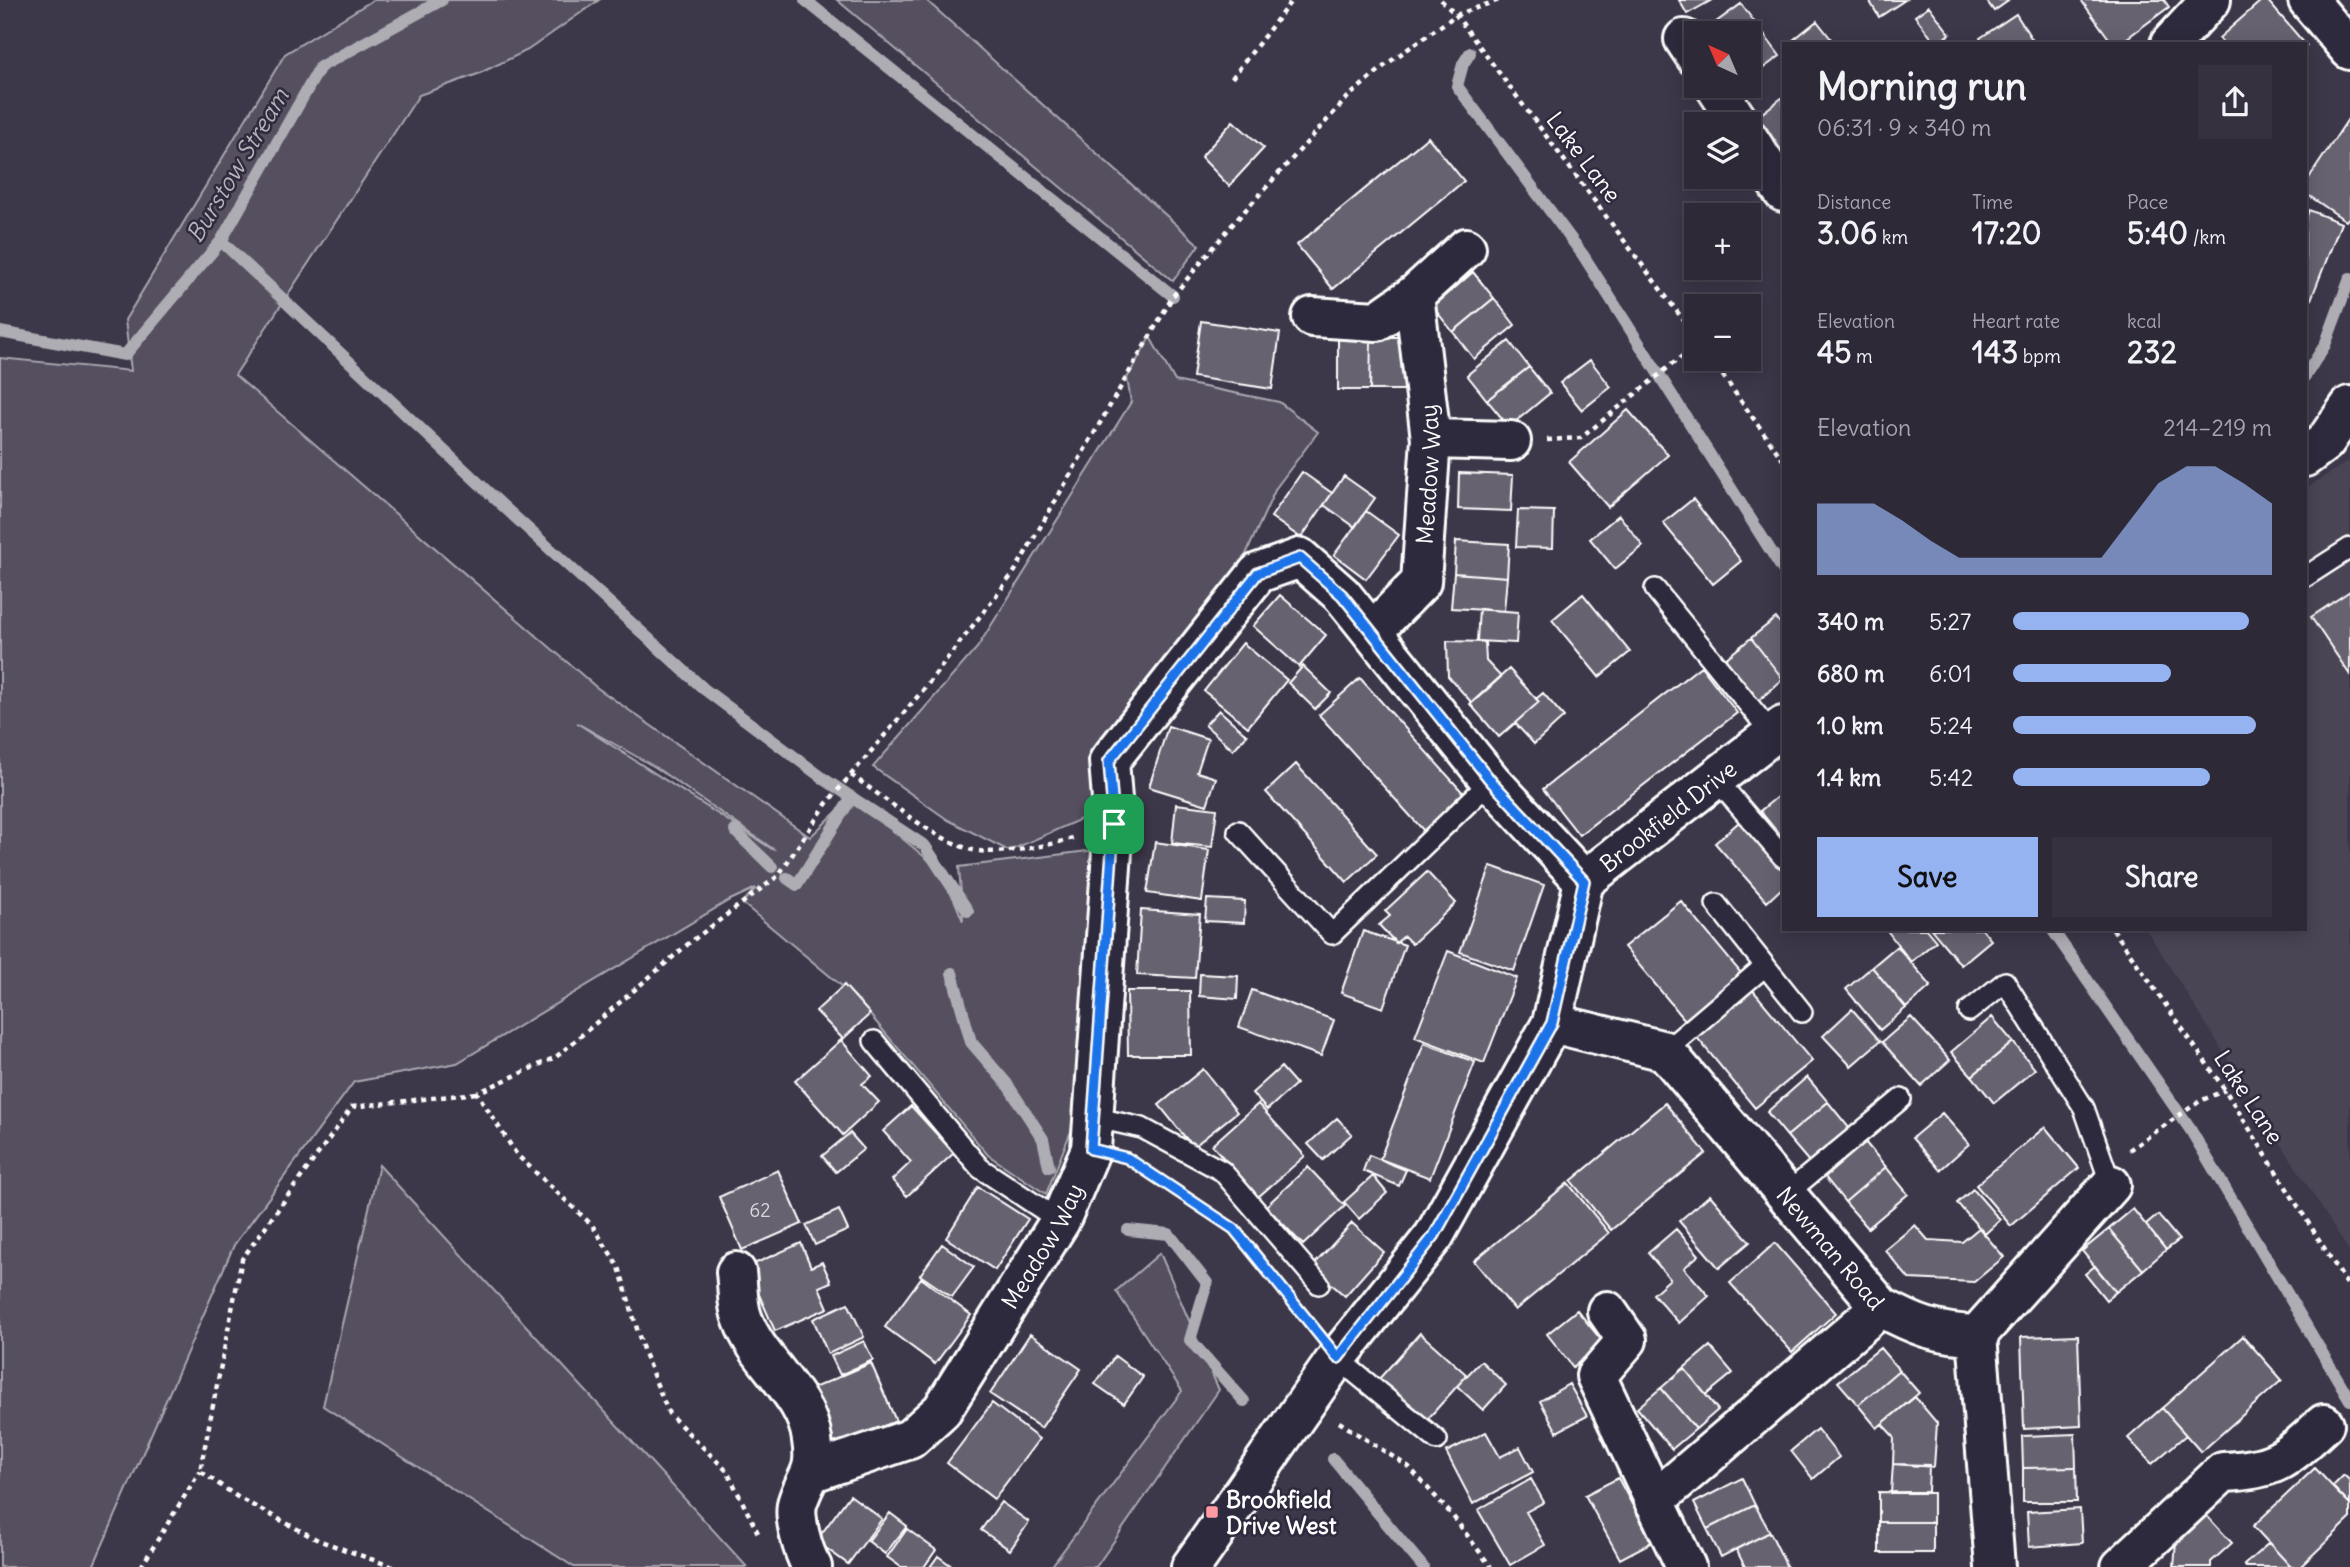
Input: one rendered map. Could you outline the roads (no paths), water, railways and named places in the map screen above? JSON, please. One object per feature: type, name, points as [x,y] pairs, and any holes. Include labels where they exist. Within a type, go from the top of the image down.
[{"type":"street","points":[[2308,0],[2350,50]]},
{"type":"street","points":[[2171,42],[2203,2]]},
{"type":"street","points":[[1761,158],[1782,190]]},
{"type":"street","points":[[1312,317],[1377,321],[1414,295],[1466,248]]},
{"type":"street","name":"Meadow Way","points":[[1372,632],[1421,582],[1431,439],[1414,295]]},
{"type":"street","points":[[2307,456],[2325,442],[2350,406]]},
{"type":"street","points":[[1431,439],[1511,441]]},
{"type":"street","name":"Meadow Way","points":[[813,1472],[910,1439],[942,1410],[1060,1221],[1092,1133],[1114,824],[1109,761],[1258,573],[1300,558],[1342,595],[1491,781],[1584,881]]},
{"type":"street","name":"Brookfield Drive","points":[[1191,1567],[1338,1358],[1434,1236],[1552,1023],[1584,881],[1778,730]]},
{"type":"street","points":[[1552,1023],[1665,1051]]},
{"type":"street","name":"Newman Road","points":[[1654,1501],[1881,1307],[1665,1051]]},
{"type":"street","points":[[1995,1567],[1977,1335],[2111,1185]]},
{"type":"street","points":[[736,1272],[742,1319],[762,1354],[796,1399],[812,1438],[813,1472],[796,1503],[803,1553],[812,1567]]},
{"type":"street","points":[[1881,1307],[1912,1324],[1944,1334],[1977,1335]]},
{"type":"street","points":[[1607,1311],[1627,1340],[1596,1376],[1686,1567]]},
{"type":"street","points":[[2121,1567],[2223,1472],[2252,1471],[2284,1460],[2324,1424]]},
{"type":"lane","points":[[2307,576],[2350,548]]},
{"type":"lane","points":[[1655,589],[1778,730]]},
{"type":"lane","points":[[1715,778],[1782,856]]},
{"type":"lane","points":[[1238,831],[1332,934],[1491,781]]},
{"type":"lane","points":[[1716,904],[1802,1012]]},
{"type":"lane","points":[[1665,1051],[1765,966]]},
{"type":"lane","points":[[1969,1011],[2005,982],[2084,1108],[2111,1185]]},
{"type":"lane","points":[[874,1041],[980,1168],[1060,1221]]},
{"type":"lane","points":[[1786,1194],[1901,1099]]},
{"type":"lane","points":[[1092,1133],[1142,1128],[1222,1171],[1319,1284]]},
{"type":"lane","points":[[1338,1358],[1437,1440]]},
{"type":"waterway","name":"Burstow Stream","points":[[0,332],[125,355],[221,241],[320,67],[442,0]]},
{"type":"waterway","points":[[805,0],[1173,296]]},
{"type":"waterway","points":[[1470,53],[1463,64],[1457,86],[1583,255],[1782,568]]},
{"type":"waterway","points":[[221,241],[503,506],[704,689],[824,779],[925,846],[968,911]]},
{"type":"waterway","points":[[2307,373],[2325,345],[2350,278]]},
{"type":"waterway","points":[[787,878],[797,885],[852,797]]},
{"type":"waterway","points":[[735,831],[772,867]]},
{"type":"waterway","points":[[2053,931],[2190,1129],[2350,1400]]},
{"type":"waterway","points":[[952,973],[971,1042],[1007,1084],[1043,1139],[1049,1167]]},
{"type":"waterway","points":[[1128,1230],[1169,1234],[1207,1283],[1190,1340],[1244,1401]]},
{"type":"waterway","points":[[1333,1459],[1423,1567]]},
{"type":"place","name":"Brookfield Drive West","points":[[1212,1512]]}]
